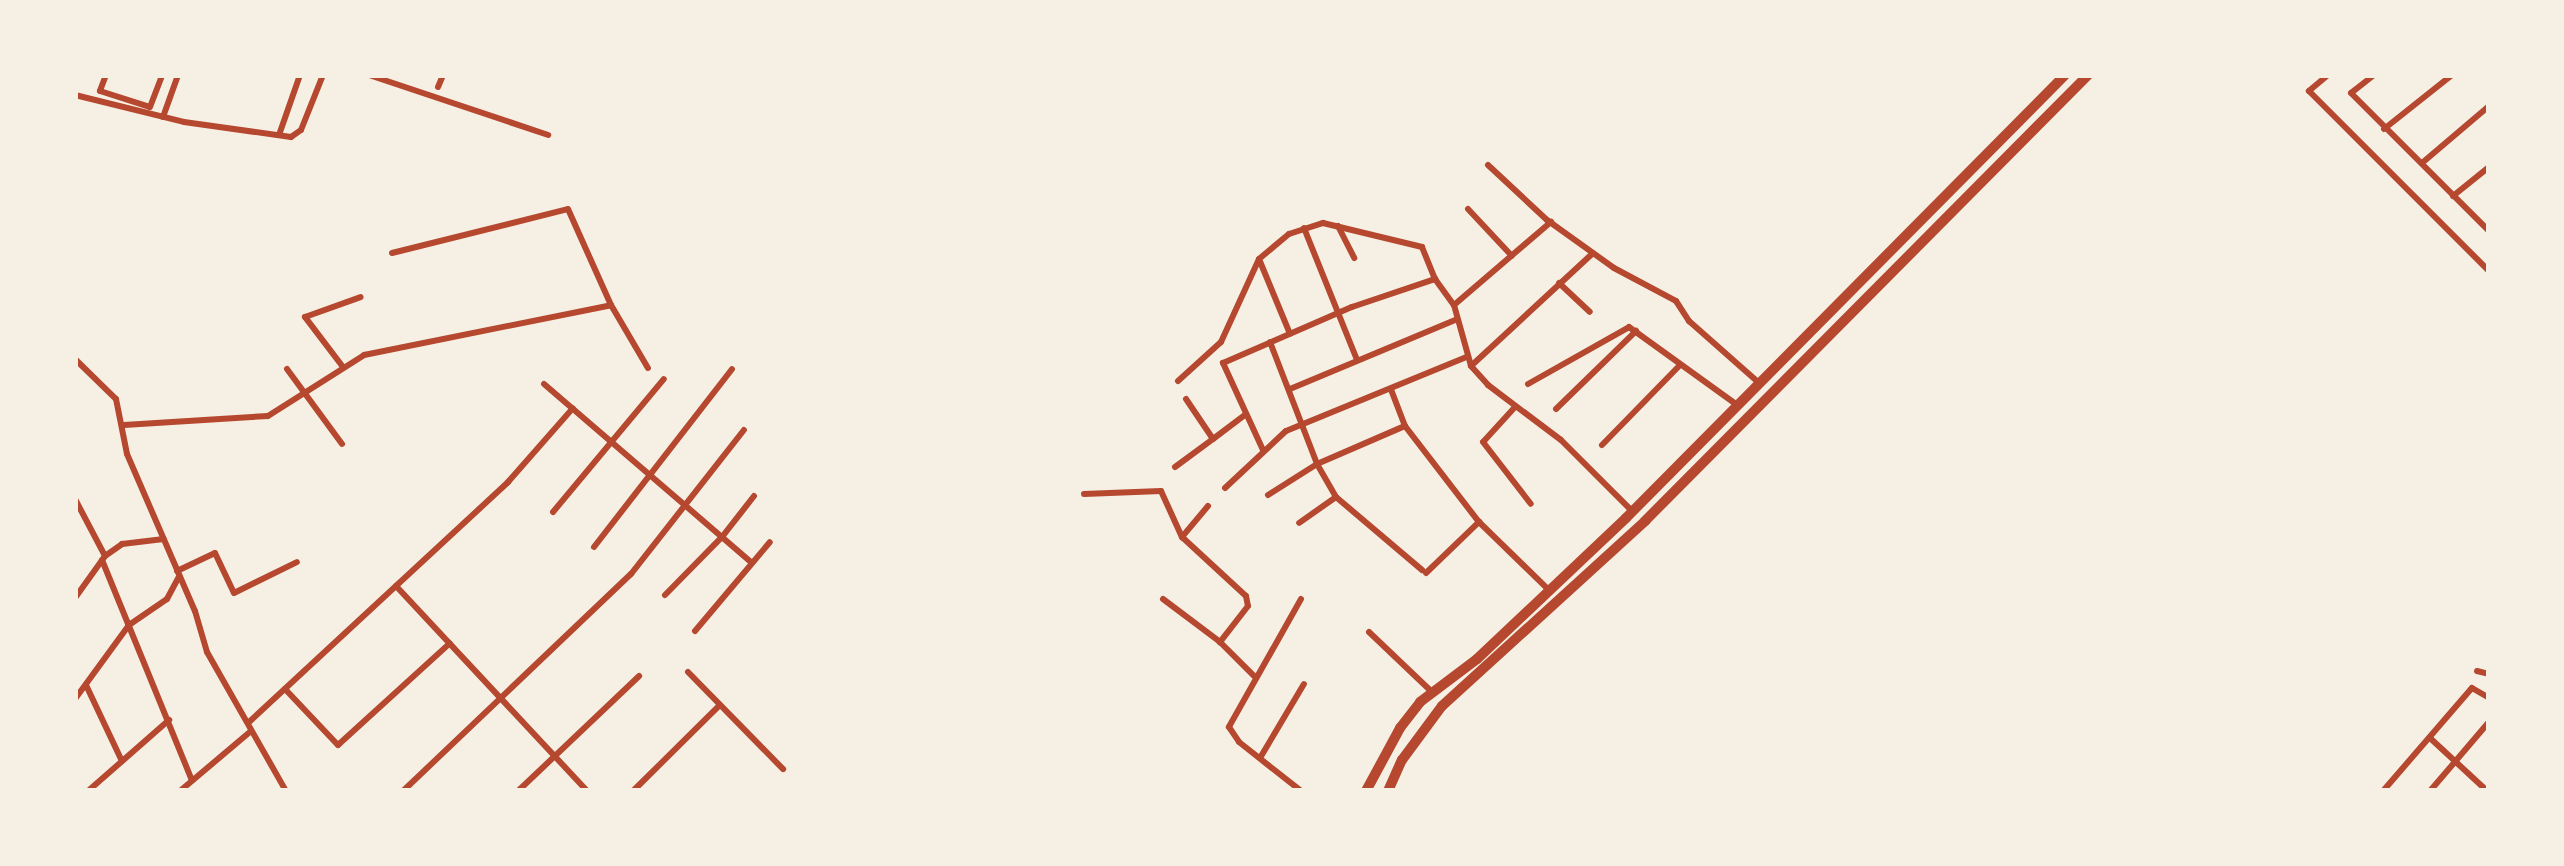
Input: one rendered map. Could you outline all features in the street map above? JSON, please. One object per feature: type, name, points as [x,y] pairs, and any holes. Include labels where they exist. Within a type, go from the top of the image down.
[{"type":"main road","points":[[1388,791],[1402,760],[1442,706],[1582,569],[1632,512],[2066,75]]},
{"type":"main road","points":[[1366,791],[1400,728],[1432,692],[1477,658],[1550,591],[1644,521],[2088,75]]},
{"type":"street","points":[[106,75],[100,91],[150,107],[162,75]]},
{"type":"street","points":[[163,117],[178,75]]},
{"type":"street","points":[[279,135],[300,75]]},
{"type":"street","points":[[75,94],[163,117],[279,135],[299,133],[323,75]]},
{"type":"street","points":[[369,75],[548,136]]},
{"type":"street","points":[[438,86],[443,75]]},
{"type":"street","points":[[2328,75],[2309,91],[2489,270]]},
{"type":"street","points":[[2374,75],[2351,93],[2384,129],[2487,224]]},
{"type":"street","points":[[2384,129],[2452,75]]},
{"type":"street","points":[[2422,162],[2489,106]]},
{"type":"street","points":[[1488,165],[1550,222],[1676,301],[1690,321],[1760,383]]},
{"type":"street","points":[[2454,196],[2489,167]]},
{"type":"street","points":[[1468,209],[1512,256]]},
{"type":"street","points":[[392,252],[568,210],[611,305],[648,368]]},
{"type":"street","points":[[1454,305],[1550,222]]},
{"type":"street","points":[[1178,381],[1221,342],[1259,258],[1304,228],[1324,223],[1422,248],[1435,278],[1454,305],[1454,320],[1471,366],[1516,407],[1562,440],[1632,512]]},
{"type":"street","points":[[1338,226],[1354,258]]},
{"type":"street","points":[[1304,228],[1358,360]]},
{"type":"street","points":[[1471,366],[1594,253]]},
{"type":"street","points":[[1259,258],[1290,334]]},
{"type":"street","points":[[1263,450],[1222,363],[1336,314],[1435,278]]},
{"type":"street","points":[[1558,284],[1590,312]]},
{"type":"street","points":[[343,367],[305,318],[361,297]]},
{"type":"street","points":[[124,425],[268,416],[364,355],[611,305]]},
{"type":"street","points":[[1290,389],[1454,320]]},
{"type":"street","points":[[1528,384],[1627,327],[1738,406]]},
{"type":"street","points":[[1556,409],[1636,331]]},
{"type":"street","points":[[1270,342],[1317,464],[1336,497],[1424,572],[1479,522]]},
{"type":"street","points":[[1225,488],[1263,450],[1304,424],[1466,357]]},
{"type":"street","points":[[75,359],[116,399],[127,454],[207,652],[286,791]]},
{"type":"street","points":[[1602,445],[1679,366]]},
{"type":"street","points":[[287,369],[342,444]]},
{"type":"street","points":[[594,546],[732,369]]},
{"type":"street","points":[[554,512],[664,379]]},
{"type":"street","points":[[544,384],[752,563]]},
{"type":"street","points":[[1391,388],[1405,426],[1479,522],[1550,591]]},
{"type":"street","points":[[1186,398],[1212,440]]},
{"type":"street","points":[[1516,407],[1483,442],[1531,504]]},
{"type":"street","points":[[180,791],[508,482],[573,408]]},
{"type":"street","points":[[1175,466],[1245,415]]},
{"type":"street","points":[[1268,495],[1317,464],[1405,426]]},
{"type":"street","points":[[403,791],[631,574],[688,508],[744,430]]},
{"type":"street","points":[[1084,494],[1161,491],[1182,537],[1246,596],[1248,606],[1220,642]]},
{"type":"street","points":[[666,595],[722,537],[754,496]]},
{"type":"street","points":[[1299,523],[1336,497]]},
{"type":"street","points":[[75,498],[104,558],[192,780]]},
{"type":"street","points":[[1182,537],[1208,506]]},
{"type":"street","points":[[75,598],[104,558],[122,544],[164,539]]},
{"type":"street","points":[[695,632],[770,542]]},
{"type":"street","points":[[75,699],[130,625],[167,599],[178,573],[215,553],[234,593],[297,562]]},
{"type":"street","points":[[396,586],[587,791]]},
{"type":"street","points":[[1163,599],[1220,642],[1254,676]]},
{"type":"street","points":[[1300,599],[1229,727],[1239,742],[1301,791]]},
{"type":"street","points":[[1369,632],[1432,692]]},
{"type":"street","points":[[285,689],[338,745],[450,644]]},
{"type":"street","points":[[2477,671],[2489,674]]},
{"type":"street","points":[[688,672],[782,769]]},
{"type":"street","points":[[518,791],[639,676]]},
{"type":"street","points":[[86,684],[122,760]]},
{"type":"street","points":[[1260,758],[1304,684]]},
{"type":"street","points":[[2384,791],[2472,688],[2489,698]]},
{"type":"street","points":[[633,791],[720,705]]},
{"type":"street","points":[[88,791],[169,720]]},
{"type":"street","points":[[2430,791],[2489,722]]},
{"type":"street","points":[[2430,738],[2486,788]]}]
